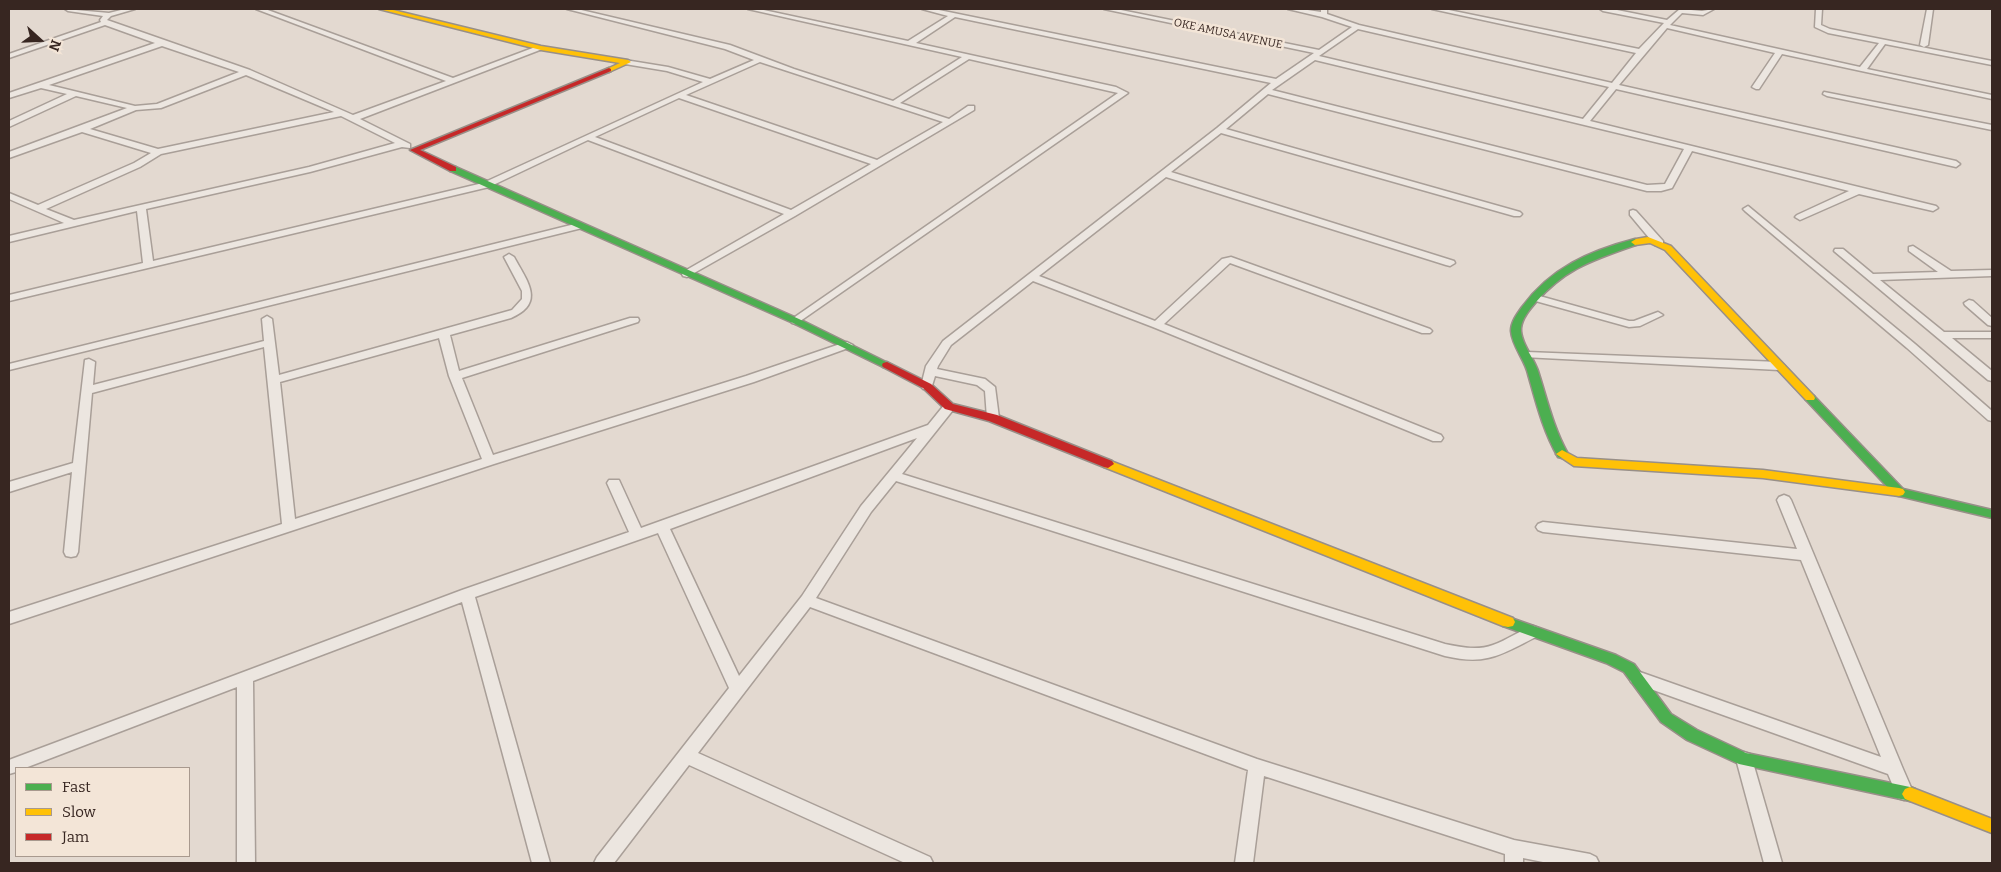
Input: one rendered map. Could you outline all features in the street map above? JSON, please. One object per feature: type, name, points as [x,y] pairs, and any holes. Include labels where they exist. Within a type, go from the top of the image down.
[{"type":"street","points":[[68,9],[107,19],[160,44],[247,72],[354,118],[486,185],[796,321],[926,386],[949,407],[993,418],[1532,632],[1611,659],[1629,668],[1666,718],[1692,735],[1744,759],[1904,792],[1992,826]]},
{"type":"street","points":[[9,56],[132,9]]},
{"type":"street","points":[[259,9],[453,81]]},
{"type":"street","points":[[382,9],[541,48],[668,69],[709,82]]},
{"type":"street","points":[[570,9],[582,10],[726,47],[760,60],[950,122]]},
{"type":"street","points":[[751,9],[969,56],[1124,93],[796,321]]},
{"type":"street","points":[[926,9],[1277,82]]},
{"type":"street","name":"OKE AMUSA AVENUE","points":[[1107,9],[1317,55],[1690,147],[1858,191],[1933,208]]},
{"type":"street","points":[[1291,9],[1324,12],[1357,27],[1956,164]]},
{"type":"street","points":[[1435,9],[1641,52]]},
{"type":"street","points":[[1603,9],[1863,69],[1899,80],[1992,98]]},
{"type":"street","points":[[1585,122],[1641,52],[1678,10],[1703,13],[1711,9]]},
{"type":"street","points":[[1819,9],[1817,24],[1820,28],[1900,46],[1992,63]]},
{"type":"street","points":[[1924,45],[1930,9]]},
{"type":"street","points":[[909,44],[954,15]]},
{"type":"street","points":[[926,386],[931,371],[947,344],[1220,130],[1277,82],[1357,27]]},
{"type":"street","points":[[1863,69],[1883,42]]},
{"type":"street","points":[[9,96],[160,44]]},
{"type":"street","points":[[1900,46],[1924,45],[1931,52]]},
{"type":"street","points":[[354,118],[541,48]]},
{"type":"street","points":[[1756,87],[1780,51]]},
{"type":"street","points":[[894,104],[969,56]]},
{"type":"street","points":[[9,298],[486,185],[679,95],[760,60]]},
{"type":"street","points":[[414,150],[628,62]]},
{"type":"street","points":[[9,155],[134,108],[158,106],[247,72]]},
{"type":"street","points":[[39,86],[134,108]]},
{"type":"street","points":[[1266,91],[1647,188],[1668,186],[1690,147]]},
{"type":"street","points":[[9,124],[74,94]]},
{"type":"street","points":[[1827,94],[1992,128]]},
{"type":"street","points":[[679,95],[876,163]]},
{"type":"street","points":[[687,274],[972,108]]},
{"type":"street","points":[[40,208],[137,165],[158,152],[342,114]]},
{"type":"street","points":[[82,129],[158,152]]},
{"type":"street","points":[[1220,130],[1517,214]]},
{"type":"street","points":[[587,137],[792,214]]},
{"type":"street","points":[[9,239],[310,169],[403,144]]},
{"type":"street","points":[[1164,173],[1450,263]]},
{"type":"street","points":[[1800,218],[1858,191]]},
{"type":"street","points":[[9,196],[72,223]]},
{"type":"street","points":[[141,207],[148,264]]},
{"type":"street","points":[[1748,209],[1992,417]]},
{"type":"street","points":[[1633,213],[1658,243]]},
{"type":"street","points":[[9,367],[579,226]]},
{"type":"street","points":[[1898,492],[1668,248],[1650,239],[1640,240],[1580,262],[1564,271],[1536,298],[1516,325],[1517,339],[1527,355],[1546,419],[1562,455],[1568,460],[1574,462],[1763,474],[1898,492],[1992,514]]},
{"type":"street","points":[[1913,249],[1948,274]]},
{"type":"street","points":[[1839,251],[1992,377]]},
{"type":"street","points":[[274,380],[444,335],[516,312],[527,299],[527,291],[509,257]]},
{"type":"street","points":[[1157,325],[1226,261],[1231,260],[1426,331]]},
{"type":"street","points":[[1871,277],[1992,273]]},
{"type":"street","points":[[1032,277],[1157,325],[1437,438]]},
{"type":"street","points":[[1536,298],[1629,324],[1636,324],[1658,315]]},
{"type":"street","points":[[1970,303],[1992,323]]},
{"type":"street","points":[[267,319],[268,343],[274,380],[289,527]]},
{"type":"street","points":[[455,376],[634,320]]},
{"type":"street","points":[[444,335],[455,376],[489,461]]},
{"type":"street","points":[[1943,335],[1992,335]]},
{"type":"street","points":[[88,390],[268,343]]},
{"type":"street","points":[[9,618],[489,461],[741,382],[847,346]]},
{"type":"street","points":[[1527,355],[1779,366]]},
{"type":"street","points":[[71,552],[78,466],[88,390],[89,362]]},
{"type":"street","points":[[931,371],[981,382],[991,390],[993,418]]},
{"type":"street","points":[[603,863],[807,600],[866,510],[892,475],[949,407]]},
{"type":"street","points":[[9,767],[468,594],[637,534],[662,527],[931,428]]},
{"type":"street","points":[[9,487],[78,466]]},
{"type":"street","points":[[892,475],[1418,643],[1474,654],[1490,652],[1532,632]]},
{"type":"street","points":[[614,483],[637,534]]},
{"type":"street","points":[[1784,500],[1904,792]]},
{"type":"street","points":[[662,527],[737,688]]},
{"type":"street","points":[[1543,527],[1807,555]]},
{"type":"street","points":[[468,594],[541,863]]},
{"type":"street","points":[[807,600],[1257,766],[1514,856],[1590,863]]},
{"type":"street","points":[[245,677],[246,863]]},
{"type":"street","points":[[1637,677],[1895,769]]},
{"type":"street","points":[[686,756],[924,863]]},
{"type":"street","points":[[1744,759],[1774,863]]},
{"type":"street","points":[[1244,863],[1257,766]]},
{"type":"traffic: fast","points":[[453,169],[796,321],[887,365]]},
{"type":"traffic: fast","points":[[1562,454],[1548,424],[1531,366],[1516,333],[1518,322],[1529,304],[1564,271],[1586,260],[1635,242]]},
{"type":"traffic: fast","points":[[1810,398],[1899,492],[1992,514]]},
{"type":"traffic: fast","points":[[1508,622],[1611,659],[1629,668],[1666,718],[1692,735],[1744,759],[1910,794]]},
{"type":"traffic: slow","points":[[382,9],[541,48],[628,62],[609,70]]},
{"type":"traffic: slow","points":[[1635,242],[1648,240],[1668,248],[1810,398]]},
{"type":"traffic: slow","points":[[1562,454],[1574,462],[1763,474],[1899,492]]},
{"type":"traffic: slow","points":[[1108,464],[1508,622]]},
{"type":"traffic: slow","points":[[1910,794],[1992,826]]},
{"type":"traffic: jam","points":[[453,169],[414,150],[609,70]]},
{"type":"traffic: jam","points":[[887,365],[927,386],[949,407],[993,418],[1108,464]]}]
